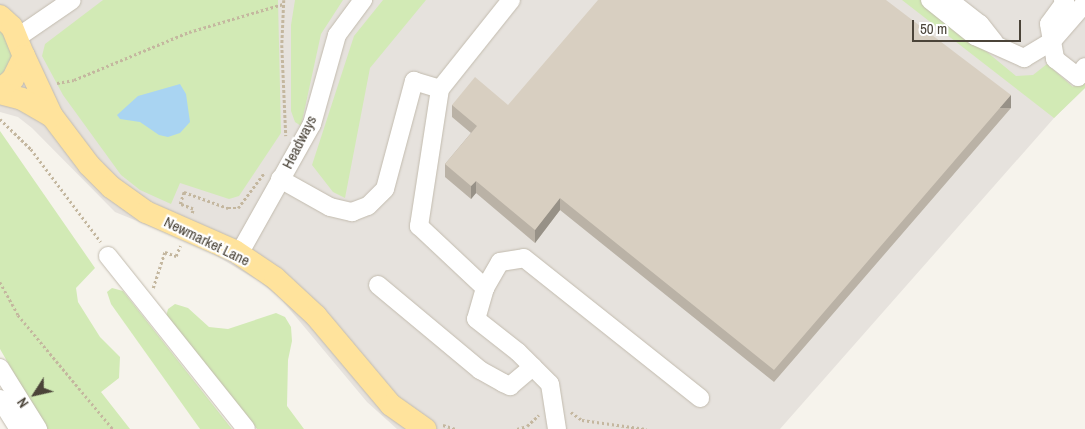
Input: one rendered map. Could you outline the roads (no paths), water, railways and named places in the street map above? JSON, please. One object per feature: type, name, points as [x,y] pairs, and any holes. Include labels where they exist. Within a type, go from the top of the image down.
[{"type":"main road","name":"Newmarket Lane","points":[[0,16],[21,47],[52,116],[96,174],[130,202],[239,254],[299,298],[391,405],[425,429]]},
{"type":"main road","name":"Newmarket Lane","points":[[21,47],[13,79],[0,91],[22,99],[52,116]]},
{"type":"street","points":[[21,47],[72,0]]},
{"type":"street","name":"Headways","points":[[239,254],[273,175],[312,124],[338,36],[363,0]]},
{"type":"street","points":[[485,288],[419,226],[440,89],[512,0]]},
{"type":"street","points":[[930,0],[976,36],[995,42],[1024,58],[1052,41],[1085,3]]},
{"type":"street","points":[[949,0],[980,24],[995,42]]},
{"type":"street","points":[[1063,0],[1065,2],[1049,24],[1055,59],[1078,76],[1085,68]]},
{"type":"street","points":[[273,175],[330,207],[352,212],[368,206],[385,190],[414,81],[440,89]]},
{"type":"street","points":[[108,256],[246,429]]},
{"type":"street","points":[[556,421],[550,384],[476,319],[485,288],[500,262],[524,258],[700,398]]},
{"type":"street","points":[[378,285],[480,370],[510,386],[536,370]]},
{"type":"street","points":[[0,368],[38,429]]},
{"type":"street","points":[[0,399],[18,429]]},
{"type":"water","points":[[180,84],[186,94],[190,122],[180,133],[168,137],[159,135],[140,122],[120,119],[117,115],[138,96]]}]
